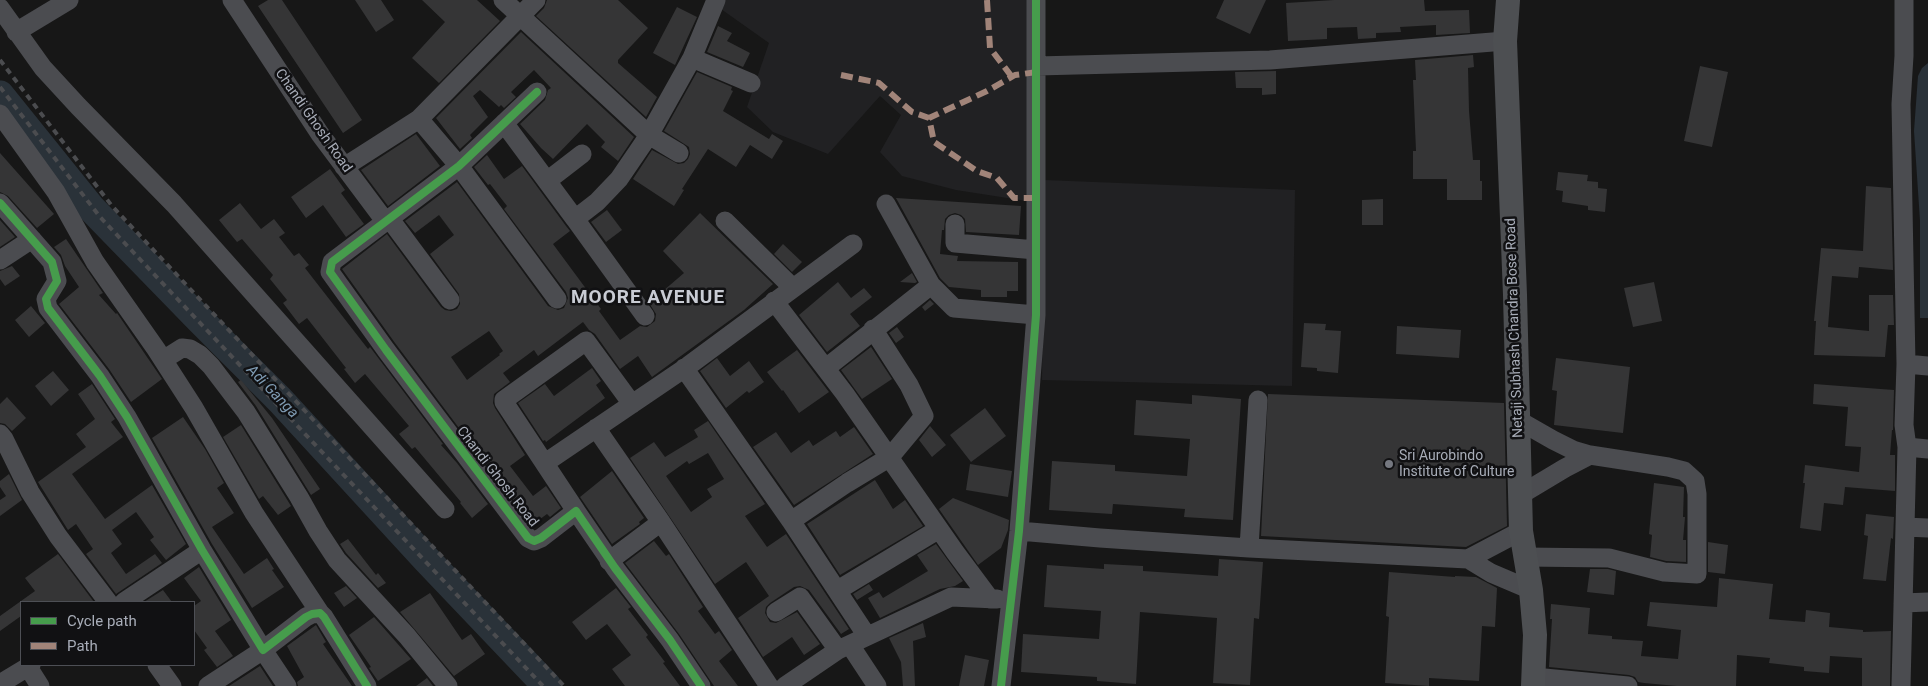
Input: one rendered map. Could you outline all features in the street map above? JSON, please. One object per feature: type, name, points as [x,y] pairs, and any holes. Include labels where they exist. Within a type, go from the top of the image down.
[{"type":"main road","name":"Netaji Subhash Chandra Bose Road","points":[[1508,0],[1505,41],[1521,531],[1531,590],[1535,635],[1533,681]]},
{"type":"street","points":[[16,32],[69,0]]},
{"type":"street","name":"Chandi Ghosh Road","points":[[232,0],[320,134],[387,220],[332,262],[330,272],[386,350],[528,538],[534,541],[541,538],[576,511]]},
{"type":"street","points":[[503,0],[649,135],[679,153]]},
{"type":"street","points":[[344,167],[419,119],[536,0]]},
{"type":"street","points":[[1001,686],[1019,531],[1036,314],[1036,0]]},
{"type":"street","points":[[1901,686],[1907,446],[1904,425],[1906,364],[1901,104],[1904,56],[1904,0]]},
{"type":"street","points":[[575,219],[596,202],[619,179],[649,135],[692,58],[712,2]]},
{"type":"street","points":[[0,8],[44,68],[78,106],[174,204],[445,508]]},
{"type":"street","points":[[1037,66],[1270,60],[1505,41]]},
{"type":"street","points":[[692,58],[751,83]]},
{"type":"street","points":[[450,300],[387,220],[459,166],[536,92]]},
{"type":"street","points":[[0,114],[56,192],[94,262],[163,360],[194,408],[254,512],[324,617],[367,686]]},
{"type":"street","points":[[419,119],[459,166],[557,299]]},
{"type":"street","points":[[504,123],[646,316]]},
{"type":"street","points":[[547,181],[582,154]]},
{"type":"street","points":[[0,202],[52,262],[57,280],[46,298],[48,308],[100,376],[127,417],[202,550],[287,686]]},
{"type":"street","points":[[886,204],[930,285],[954,308],[1036,314]]},
{"type":"street","points":[[725,221],[793,288]]},
{"type":"street","points":[[955,224],[955,243],[1036,250]]},
{"type":"street","points":[[0,260],[32,239]]},
{"type":"street","points":[[545,463],[684,368],[853,244]]},
{"type":"street","points":[[826,368],[930,285]]},
{"type":"street","points":[[774,301],[826,368],[990,598]]},
{"type":"street","points":[[791,521],[847,483],[890,457],[924,416],[909,384],[873,329]]},
{"type":"street","points":[[632,404],[588,342],[585,341],[504,401],[609,561],[670,640],[701,686]]},
{"type":"street","points":[[163,360],[182,348],[190,349],[200,355],[211,366],[246,412],[299,497],[318,532],[337,560],[407,636],[448,686]]},
{"type":"street","points":[[1906,364],[1928,366]]},
{"type":"street","points":[[684,368],[791,521],[867,636]]},
{"type":"street","points":[[1249,548],[1258,400]]},
{"type":"street","points":[[1518,420],[1573,450],[1590,455],[1684,471],[1695,481],[1697,494],[1697,574],[1664,572],[1609,558],[1525,557]]},
{"type":"street","points":[[596,428],[661,522],[768,686]]},
{"type":"street","points":[[0,434],[30,492],[58,536],[107,601]]},
{"type":"street","points":[[1907,446],[1928,449]]},
{"type":"street","points":[[1520,495],[1590,455]]},
{"type":"street","points":[[609,561],[661,522]]},
{"type":"street","points":[[1905,527],[1928,528]]},
{"type":"street","points":[[838,590],[939,529]]},
{"type":"street","points":[[1019,531],[1249,548],[1468,559],[1491,573],[1531,590]]},
{"type":"street","points":[[1468,559],[1521,531]]},
{"type":"street","points":[[126,601],[202,550]]},
{"type":"street","points":[[776,612],[800,597],[877,686]]},
{"type":"street","points":[[785,686],[844,648],[952,597],[1011,599]]},
{"type":"street","points":[[1903,603],[1928,602]]},
{"type":"street","points":[[208,686],[263,650],[306,617],[320,613]]},
{"type":"street","points":[[3,676],[29,666],[40,686]]},
{"type":"street","points":[[158,666],[172,686]]},
{"type":"street","points":[[1533,681],[1628,686]]},
{"type":"shaded area","points":[[723,0],[1032,0],[1033,202],[956,190],[902,176],[880,152],[901,115],[880,96],[828,154],[773,132],[747,107],[769,43],[721,9]]},
{"type":"shaded area","points":[[1928,63],[1928,318],[1920,318],[1920,221],[1914,131],[1918,76],[1922,68]]},
{"type":"shaded area","points":[[1044,180],[1295,190],[1292,386],[1042,380]]},
{"type":"building","points":[[268,0],[282,0],[362,120],[343,133],[258,6]]},
{"type":"building","points":[[355,0],[381,0],[394,20],[376,32]]},
{"type":"building","points":[[422,0],[477,0],[500,21],[439,83],[412,58],[445,22]]},
{"type":"building","points":[[547,0],[618,0],[648,28],[618,60],[618,63],[657,97],[646,117],[536,16],[544,8]]},
{"type":"building","points":[[1224,0],[1266,0],[1250,34],[1216,18]]},
{"type":"building","points":[[1334,0],[1424,0],[1425,11],[1469,10],[1470,33],[1436,35],[1436,25],[1400,27],[1401,32],[1376,33],[1376,38],[1358,39],[1357,27],[1327,28],[1327,39],[1288,41],[1286,3]]},
{"type":"building","points":[[677,7],[697,17],[675,65],[653,53]]},
{"type":"building","points":[[718,26],[732,33],[727,41],[750,53],[743,67],[707,52]]},
{"type":"building","points":[[521,32],[634,137],[618,161],[601,147],[605,142],[587,124],[553,159],[541,148],[520,124],[545,100],[548,90],[551,88],[534,70],[511,92],[516,97],[504,108],[501,105],[499,107],[480,90],[473,96],[488,117],[470,135],[472,138],[460,149],[436,118]]},
{"type":"building","points":[[1473,55],[1474,67],[1468,68],[1469,111],[1473,160],[1480,160],[1482,200],[1447,200],[1447,179],[1413,179],[1413,151],[1416,151],[1413,80],[1416,80],[1415,60]]},
{"type":"building","points":[[1700,66],[1728,72],[1712,147],[1684,141]]},
{"type":"building","points":[[1276,71],[1276,94],[1262,95],[1262,88],[1236,88],[1235,72]]},
{"type":"building","points":[[697,72],[732,87],[731,90],[733,91],[723,111],[769,139],[772,134],[783,141],[772,159],[750,145],[736,167],[708,149],[682,189],[684,190],[674,206],[633,179],[652,150],[678,164],[684,163],[688,159],[690,154],[689,147],[664,131]]},
{"type":"building","points":[[416,134],[440,166],[388,206],[361,170]]},
{"type":"building","points":[[0,153],[54,214],[37,228],[8,196],[0,192]]},
{"type":"building","points":[[487,155],[504,179],[522,166],[570,231],[553,244],[601,309],[599,311],[620,340],[640,326],[647,327],[655,321],[656,314],[649,303],[684,273],[663,251],[700,213],[773,284],[744,310],[652,377],[638,356],[620,369],[595,334],[583,322],[538,356],[534,350],[503,373],[510,382],[494,394],[493,403],[525,455],[510,466],[533,496],[546,486],[561,508],[550,517],[547,514],[532,525],[395,343],[342,269],[387,234],[441,307],[451,311],[457,309],[460,304],[459,294],[430,254],[454,235],[439,215],[415,233],[405,221],[457,182],[548,306],[558,310],[564,308],[568,298],[566,292],[504,209],[507,206],[474,167]],"holes":[[[489,331],[503,351],[467,380],[451,357]]]},
{"type":"building","points":[[330,169],[345,190],[341,193],[364,224],[346,237],[323,205],[306,218],[291,197]]},
{"type":"building","points":[[1558,172],[1588,175],[1587,181],[1598,182],[1598,188],[1607,189],[1605,212],[1588,210],[1588,206],[1562,202],[1563,191],[1556,190]]},
{"type":"building","points":[[1866,186],[1891,188],[1893,270],[1859,267],[1858,278],[1832,276],[1828,327],[1869,331],[1869,295],[1893,295],[1894,325],[1888,325],[1885,357],[1814,355],[1816,321],[1814,321],[1821,248],[1863,251]]},
{"type":"building","points":[[896,198],[1021,206],[1019,235],[966,232],[965,219],[961,215],[955,213],[949,215],[945,219],[944,230],[942,230],[940,254],[958,256],[957,261],[1018,262],[1018,291],[1007,291],[1007,297],[981,297],[981,290],[949,287],[940,278]]},
{"type":"building","points":[[1383,199],[1383,225],[1362,225],[1362,200]]},
{"type":"building","points":[[240,203],[261,229],[274,219],[285,233],[279,237],[294,256],[299,253],[309,265],[305,268],[368,349],[370,347],[443,444],[441,445],[488,504],[472,518],[415,447],[412,449],[399,434],[409,426],[365,374],[355,383],[344,369],[346,368],[307,318],[299,324],[283,303],[287,300],[270,279],[273,275],[242,239],[237,242],[219,220]]},
{"type":"building","points":[[607,210],[622,230],[606,242],[591,222]]},
{"type":"building","points":[[0,220],[15,237],[0,247]]},
{"type":"building","points":[[66,239],[103,293],[99,295],[117,313],[162,379],[131,402],[109,369],[59,304],[79,287],[65,266],[61,255],[54,247]]},
{"type":"building","points":[[783,244],[802,262],[792,272],[774,254]]},
{"type":"building","points":[[12,266],[20,276],[5,286],[0,279],[0,271]]},
{"type":"building","points":[[912,273],[917,282],[900,282]]},
{"type":"building","points":[[838,282],[851,298],[864,288],[872,297],[850,314],[860,326],[827,352],[799,315]]},
{"type":"building","points":[[1654,282],[1662,321],[1633,327],[1624,288]]},
{"type":"building","points":[[930,300],[934,304],[925,311],[922,307]]},
{"type":"building","points":[[31,306],[45,323],[29,337],[15,320]]},
{"type":"building","points":[[1304,323],[1326,324],[1325,330],[1341,331],[1338,373],[1317,371],[1317,368],[1301,367]]},
{"type":"building","points":[[1397,326],[1461,330],[1459,358],[1396,354]]},
{"type":"building","points":[[897,327],[904,337],[896,343],[889,333]]},
{"type":"building","points":[[871,347],[892,379],[862,399],[841,370]]},
{"type":"building","points":[[797,350],[829,392],[799,413],[783,390],[767,372]]},
{"type":"building","points":[[717,358],[730,376],[749,361],[764,382],[749,393],[747,391],[726,408],[700,371]]},
{"type":"building","points":[[1556,358],[1630,367],[1623,433],[1554,425],[1557,391],[1552,390]]},
{"type":"building","points":[[592,368],[601,381],[596,385],[605,398],[546,442],[545,440],[543,441],[518,403],[545,384],[554,396]]},
{"type":"building","points":[[53,371],[69,390],[51,406],[35,386]]},
{"type":"building","points":[[241,380],[272,418],[320,489],[311,495],[256,406],[238,382]]},
{"type":"building","points":[[92,384],[115,419],[111,422],[123,437],[72,474],[105,519],[152,485],[186,544],[166,560],[150,540],[154,537],[136,512],[112,530],[122,544],[111,553],[126,574],[155,554],[162,563],[116,594],[86,554],[93,549],[76,524],[68,530],[38,482],[86,447],[76,434],[95,419],[78,394]]},
{"type":"building","points":[[1814,384],[1894,390],[1890,455],[1895,455],[1895,491],[1845,487],[1843,505],[1824,503],[1821,531],[1800,528],[1805,465],[1859,472],[1861,447],[1845,446],[1848,407],[1813,404]]},
{"type":"building","name":"Sri Aurobindo Institute of Culture","points":[[1268,394],[1504,403],[1507,526],[1466,547],[1261,536]]},
{"type":"building","points":[[1192,395],[1241,399],[1233,520],[1184,517],[1185,509],[1113,504],[1112,514],[1049,510],[1052,461],[1115,465],[1115,471],[1187,476],[1190,439],[1134,435],[1136,400],[1192,404]]},
{"type":"building","points":[[7,397],[26,418],[12,431],[5,424],[0,423],[0,404]]},
{"type":"building","points":[[985,408],[1006,436],[971,462],[950,435]]},
{"type":"building","points":[[183,417],[205,449],[224,483],[217,488],[234,513],[212,527],[244,574],[267,558],[274,569],[272,570],[284,587],[252,608],[212,544],[152,438]]},
{"type":"building","points":[[708,421],[765,504],[745,516],[767,547],[786,534],[849,629],[841,634],[809,590],[800,586],[794,587],[770,603],[766,607],[765,613],[770,622],[776,623],[797,612],[820,644],[804,655],[792,637],[763,657],[738,618],[769,596],[746,562],[715,584],[630,458],[654,442],[665,457],[698,437],[694,430]],"holes":[[[708,453],[724,479],[707,489],[712,497],[691,512],[666,476],[687,461],[689,464]]]},
{"type":"building","points":[[241,425],[291,506],[278,515],[263,496],[259,499],[223,437]]},
{"type":"building","points":[[930,426],[946,445],[932,457],[919,440]]},
{"type":"building","points":[[854,427],[873,454],[794,505],[753,447],[776,432],[791,453],[809,440],[813,446],[836,431],[840,437]]},
{"type":"building","points":[[970,464],[1012,471],[1008,497],[966,490]]},
{"type":"building","points":[[612,471],[644,518],[639,522],[640,524],[612,544],[580,497]]},
{"type":"building","points":[[9,474],[22,500],[0,516],[0,500],[6,496],[0,487],[0,481]]},
{"type":"building","points":[[875,480],[893,509],[905,500],[923,526],[840,575],[807,524]]},
{"type":"building","points":[[1654,483],[1684,487],[1683,517],[1685,517],[1683,540],[1686,540],[1686,562],[1666,561],[1650,557],[1652,535],[1649,534]]},
{"type":"building","points":[[953,498],[1009,520],[1008,530],[1001,548],[978,565],[939,509]]},
{"type":"building","points":[[1866,514],[1894,517],[1893,539],[1891,538],[1886,581],[1863,579],[1868,536],[1864,535]]},
{"type":"building","points":[[348,539],[376,575],[378,573],[386,583],[378,588],[346,553],[340,544]]},
{"type":"building","points":[[654,541],[666,556],[669,554],[703,607],[698,611],[715,634],[719,631],[732,650],[719,661],[738,686],[714,686],[679,634],[625,563]]},
{"type":"building","points":[[1708,542],[1728,545],[1725,574],[1708,572]]},
{"type":"building","points":[[936,544],[963,581],[955,586],[940,589],[880,618],[868,598],[879,592],[883,598],[928,571],[917,555]]},
{"type":"building","points":[[58,554],[93,601],[21,601],[35,591],[25,578]]},
{"type":"building","points":[[1219,559],[1263,562],[1259,619],[1254,618],[1250,685],[1213,683],[1217,618],[1140,612],[1136,684],[1097,681],[1097,677],[1021,672],[1023,634],[1099,639],[1101,611],[1044,607],[1047,565],[1104,569],[1104,564],[1143,566],[1143,571],[1218,576]]},
{"type":"building","points":[[199,567],[231,620],[215,631],[233,656],[217,667],[204,650],[207,648],[195,631],[195,605],[201,601],[184,578]]},
{"type":"building","points":[[1590,569],[1616,571],[1614,595],[1587,592]]},
{"type":"building","points":[[1389,572],[1476,577],[1497,588],[1495,627],[1482,626],[1479,681],[1429,678],[1429,686],[1385,683],[1389,617],[1386,616]]},
{"type":"building","points":[[1719,578],[1773,584],[1769,619],[1805,622],[1806,610],[1830,613],[1829,627],[1863,630],[1863,632],[1891,631],[1890,686],[1862,686],[1862,658],[1830,656],[1829,673],[1804,671],[1804,667],[1769,663],[1770,658],[1737,655],[1736,686],[1677,686],[1644,683],[1638,682],[1635,677],[1629,675],[1549,667],[1551,604],[1590,608],[1588,634],[1612,636],[1612,639],[1643,641],[1641,656],[1678,659],[1681,630],[1647,626],[1650,602],[1717,607]]},
{"type":"building","points":[[869,584],[873,590],[857,600],[853,594]]},
{"type":"building","points":[[346,586],[357,598],[344,607],[334,593]]},
{"type":"building","points":[[616,588],[631,607],[628,609],[648,635],[646,637],[680,686],[625,686],[612,669],[631,655],[607,624],[586,640],[572,622]]},
{"type":"building","points":[[163,590],[171,601],[146,601]]},
{"type":"building","points":[[430,593],[462,640],[471,634],[485,654],[454,676],[400,612]]},
{"type":"building","points":[[20,602],[20,617],[0,631],[0,616]]},
{"type":"building","points":[[374,617],[411,659],[378,681],[369,668],[371,667],[349,635]]},
{"type":"building","points":[[923,623],[926,637],[913,641],[915,686],[903,686],[901,662],[889,638]]},
{"type":"building","points":[[316,625],[326,642],[323,644],[352,686],[298,686],[297,682],[304,677],[287,646]]},
{"type":"building","points":[[965,655],[989,660],[984,686],[959,686]]},
{"type":"building","points":[[260,666],[273,686],[229,686]]},
{"type":"building","points":[[427,678],[433,686],[416,686]]},
{"type":"waterway","name":"Adi Ganga","points":[[0,95],[91,208],[280,400],[426,559],[547,686]]},
{"type":"railway","points":[[0,60],[112,206],[564,686]]},
{"type":"railway","points":[[0,87],[100,217],[543,686]]},
{"type":"marked path","points":[[987,0],[990,48],[1012,77]]},
{"type":"marked path","points":[[1037,72],[1015,75],[987,91],[929,118],[934,142],[977,171],[997,178],[1014,198],[1037,198]]},
{"type":"marked path","points":[[841,75],[879,83],[912,112],[929,118]]},
{"type":"cycle path","points":[[1001,686],[1019,531],[1036,315],[1036,0]]},
{"type":"cycle path","points":[[537,92],[459,166],[332,262],[330,272],[386,350],[528,538],[534,541],[541,538],[576,511],[615,568],[670,640],[701,686]]},
{"type":"cycle path","points":[[0,203],[52,262],[57,281],[46,299],[48,308],[100,376],[127,417],[202,550],[263,650],[306,617],[320,613],[367,686]]},
{"type":"place","name":"Sri Aurobindo Institute of Culture","points":[[1389,464]]},
{"type":"district","name":"MOORE AVENUE","points":[[648,298]]}]
